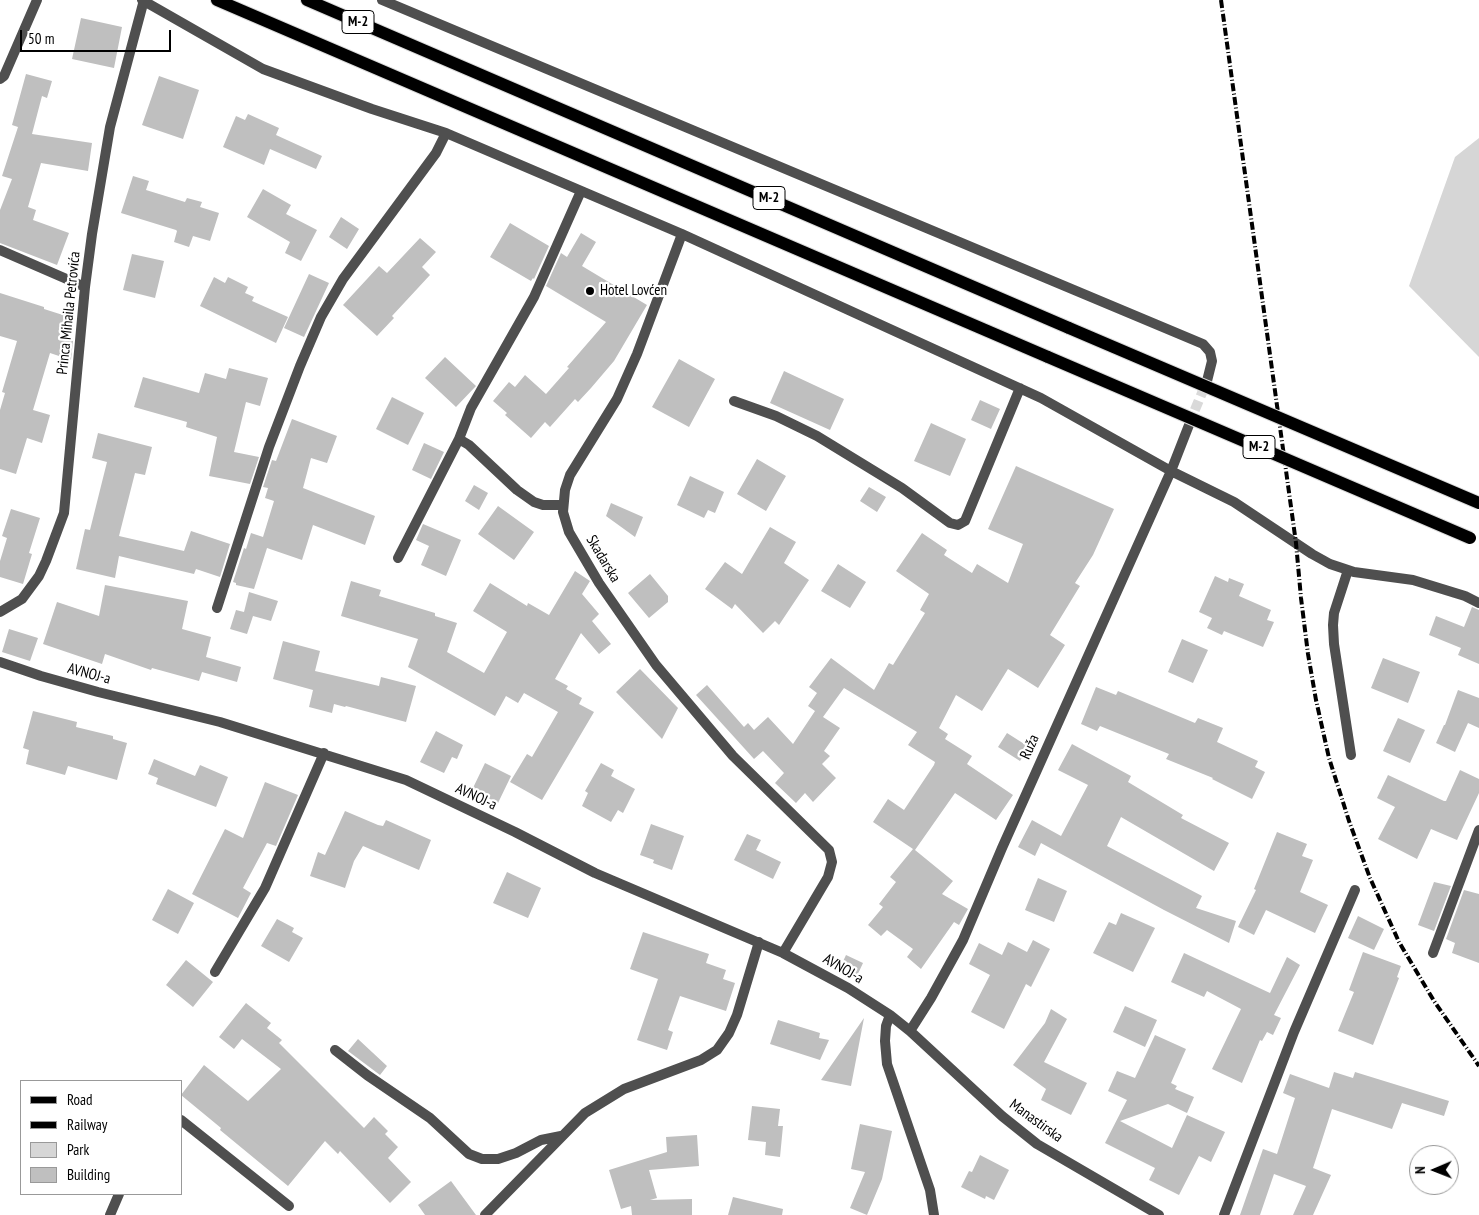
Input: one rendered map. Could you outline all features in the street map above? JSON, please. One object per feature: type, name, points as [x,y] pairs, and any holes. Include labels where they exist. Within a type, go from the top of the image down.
[{"type":"main road","name":"M-2","points":[[217,0],[1475,540]]},
{"type":"main road","name":"M-2","points":[[307,0],[1479,503]]},
{"type":"street","points":[[0,79],[4,76],[37,0]]},
{"type":"street","points":[[144,0],[263,69],[372,109],[446,133],[682,234],[1020,388],[1234,502],[1320,560],[1348,570],[1414,580],[1465,596],[1479,603]]},
{"type":"street","name":"Princa Mihaila Petrovića","points":[[0,612],[22,599],[39,576],[64,514],[85,287],[110,128],[144,0]]},
{"type":"street","points":[[382,0],[1203,344],[1210,352],[1212,361],[1207,381]]},
{"type":"street","points":[[217,608],[272,439],[321,317],[343,279],[436,153],[446,133]]},
{"type":"street","points":[[398,558],[459,439],[471,408],[534,297],[581,191]]},
{"type":"street","name":"Skadarska","points":[[682,234],[637,354],[616,399],[570,475],[563,505],[569,532],[594,574],[656,665],[732,756],[826,846],[832,862],[828,877],[783,952]]},
{"type":"street","points":[[0,250],[85,287]]},
{"type":"street","points":[[734,400],[776,416],[817,436],[902,488],[950,523],[958,525],[965,521],[1020,388]]},
{"type":"street","name":"Ruža","points":[[910,1031],[931,998],[963,940],[1002,848],[1172,470],[1189,425]]},
{"type":"street","points":[[459,439],[469,445],[517,490],[534,502],[544,505],[563,505]]},
{"type":"street","points":[[1348,570],[1334,613],[1333,625],[1334,644],[1351,755]]},
{"type":"street","name":"AVNOJ-a","points":[[0,662],[88,690],[220,722],[406,780],[595,873],[783,952],[848,988],[890,1015],[910,1031]]},
{"type":"street","points":[[215,972],[265,888],[324,753]]},
{"type":"street","points":[[1433,953],[1479,830]]},
{"type":"street","points":[[1224,1215],[1294,1032],[1355,890]]},
{"type":"street","points":[[485,1215],[585,1113],[624,1089],[701,1060],[716,1050],[729,1033],[737,1015],[759,942]]},
{"type":"street","points":[[890,1015],[885,1033],[886,1058],[930,1190],[934,1215]]},
{"type":"street","name":"Manastirska","points":[[910,1031],[1002,1116],[1037,1144],[1160,1215]]},
{"type":"street","points":[[335,1050],[367,1075],[430,1118],[469,1154],[482,1159],[498,1159],[516,1153],[541,1140],[561,1136]]},
{"type":"street","points":[[182,1121],[290,1206]]},
{"type":"street","points":[[110,1215],[119,1195]]},
{"type":"green space","points":[[1479,138],[1479,357],[1409,286],[1455,157]]},
{"type":"building","points":[[81,18],[122,27],[114,68],[72,59]]},
{"type":"building","points":[[26,74],[52,81],[47,98],[42,96],[32,134],[92,143],[88,171],[41,163],[28,207],[36,210],[33,220],[69,233],[57,265],[0,243],[0,210],[12,179],[2,176],[18,127],[12,125]]},
{"type":"building","points":[[159,76],[199,90],[183,139],[142,125]]},
{"type":"building","points":[[248,114],[279,128],[276,135],[322,156],[316,169],[270,149],[264,165],[223,147],[236,116],[245,120]]},
{"type":"building","points":[[133,176],[149,181],[146,190],[185,202],[187,198],[202,202],[200,207],[219,213],[210,241],[193,236],[189,247],[174,242],[176,230],[121,213]]},
{"type":"building","points":[[263,189],[291,205],[286,214],[317,230],[301,261],[285,253],[290,242],[247,217]]},
{"type":"building","points":[[341,217],[359,229],[347,249],[329,237]]},
{"type":"building","points":[[510,223],[549,246],[534,279],[531,281],[490,257]]},
{"type":"building","points":[[581,233],[596,242],[582,266],[647,305],[614,361],[591,388],[578,402],[575,399],[550,427],[545,422],[531,438],[505,415],[507,413],[493,401],[509,382],[515,387],[525,375],[546,394],[606,322],[546,286],[561,253],[567,257]]},
{"type":"building","points":[[420,238],[436,252],[422,267],[430,275],[392,316],[394,318],[377,336],[343,305],[379,266],[387,273]]},
{"type":"building","points":[[132,254],[164,261],[155,298],[123,290]]},
{"type":"building","points":[[309,274],[329,283],[304,337],[284,328]]},
{"type":"building","points":[[214,277],[225,283],[228,277],[248,287],[245,293],[254,297],[252,301],[288,317],[276,343],[200,306]]},
{"type":"building","points":[[0,293],[66,316],[59,337],[73,341],[71,360],[50,353],[33,410],[50,415],[42,443],[27,438],[16,474],[0,469],[0,410],[5,393],[2,392],[17,341],[0,336]]},
{"type":"building","points":[[445,357],[476,386],[456,407],[425,378]]},
{"type":"building","points":[[679,359],[715,379],[689,427],[652,407]]},
{"type":"building","points":[[229,368],[268,378],[260,406],[246,402],[234,452],[259,457],[250,484],[209,476],[217,437],[186,427],[187,422],[134,407],[143,377],[199,393],[205,373],[226,379]]},
{"type":"building","points":[[784,371],[844,399],[830,430],[770,403]]},
{"type":"building","points":[[392,397],[424,413],[408,445],[376,429]]},
{"type":"building","points":[[980,400],[1000,409],[991,429],[971,420]]},
{"type":"building","points":[[292,419],[337,436],[327,463],[311,458],[303,488],[375,516],[365,545],[313,525],[302,560],[267,548],[254,589],[236,585],[233,582],[251,533],[263,537],[274,501],[265,498],[268,488],[263,487],[272,460],[276,461]]},
{"type":"building","points":[[931,423],[966,439],[950,476],[914,461]]},
{"type":"building","points":[[98,433],[152,447],[145,475],[135,473],[119,536],[184,551],[191,531],[230,544],[220,577],[196,569],[194,574],[119,556],[115,578],[76,569],[85,529],[90,530],[107,462],[92,458]]},
{"type":"building","points":[[424,443],[444,452],[431,479],[412,470]]},
{"type":"building","points":[[757,459],[786,476],[766,511],[737,494]]},
{"type":"building","points":[[1016,466],[1114,509],[1093,555],[1075,583],[1080,586],[1050,635],[1065,645],[1038,688],[1008,669],[982,711],[956,695],[939,728],[948,734],[945,739],[972,756],[967,764],[1013,795],[996,820],[955,793],[915,850],[953,881],[942,894],[968,909],[959,925],[954,922],[921,969],[907,957],[913,949],[887,930],[881,936],[868,925],[883,907],[879,904],[896,882],[890,877],[913,849],[873,822],[888,799],[904,810],[934,765],[935,762],[908,745],[917,732],[844,688],[823,717],[840,728],[824,751],[830,756],[822,764],[836,778],[813,802],[805,793],[796,803],[775,783],[784,773],[763,751],[754,759],[696,695],[707,685],[744,727],[748,723],[754,730],[768,717],[793,744],[815,711],[808,706],[817,693],[809,687],[831,658],[874,690],[889,663],[893,665],[925,613],[920,610],[929,594],[896,571],[922,533],[947,550],[944,555],[972,573],[977,564],[1008,583],[1023,544],[988,529]]},
{"type":"building","points":[[690,476],[724,492],[715,513],[708,510],[704,518],[677,505]]},
{"type":"building","points":[[474,485],[488,493],[479,510],[465,501]]},
{"type":"building","points":[[869,487],[886,497],[877,512],[860,501]]},
{"type":"building","points":[[611,503],[643,517],[635,537],[606,516]]},
{"type":"building","points":[[498,506],[534,532],[514,560],[478,534]]},
{"type":"building","points":[[11,509],[40,518],[29,553],[32,554],[23,584],[0,577],[0,561],[7,538],[2,536]]},
{"type":"building","points":[[423,524],[461,540],[446,576],[421,565],[429,546],[416,540]]},
{"type":"building","points":[[770,527],[796,542],[784,563],[809,580],[779,625],[775,621],[763,633],[735,604],[732,609],[705,589],[725,562],[742,574]]},
{"type":"building","points":[[838,564],[866,582],[850,608],[821,591]]},
{"type":"building","points":[[575,571],[590,581],[582,594],[599,614],[592,621],[611,644],[599,654],[581,633],[555,679],[568,686],[566,689],[582,698],[579,704],[594,712],[542,800],[510,782],[527,754],[532,757],[558,712],[524,693],[518,703],[506,696],[495,716],[408,667],[418,639],[341,616],[351,581],[381,590],[379,596],[435,613],[435,616],[457,623],[447,652],[484,673],[507,632],[473,611],[490,583],[527,606],[528,603],[549,615]]},
{"type":"building","points":[[650,574],[668,596],[668,602],[649,618],[628,593]]},
{"type":"building","points":[[1215,576],[1228,582],[1229,578],[1244,584],[1239,596],[1271,610],[1267,620],[1274,622],[1263,647],[1224,631],[1222,635],[1207,628],[1212,618],[1199,612]]},
{"type":"building","points":[[105,585],[188,601],[182,629],[211,637],[206,657],[241,667],[237,682],[202,672],[199,681],[152,668],[151,670],[105,654],[102,664],[43,644],[57,602],[99,616]]},
{"type":"building","points":[[249,592],[278,601],[271,621],[253,616],[247,634],[230,629],[236,610],[244,612]]},
{"type":"building","points":[[1472,607],[1479,610],[1479,664],[1458,655],[1461,648],[1429,635],[1436,616],[1464,627]]},
{"type":"building","points":[[9,629],[38,638],[30,661],[2,652]]},
{"type":"building","points":[[1182,639],[1208,650],[1193,683],[1168,672]]},
{"type":"building","points":[[283,641],[320,651],[315,671],[379,686],[381,677],[416,686],[406,722],[334,704],[332,713],[309,707],[313,690],[273,679]]},
{"type":"building","points":[[1383,658],[1420,672],[1408,703],[1371,688]]},
{"type":"building","points":[[640,669],[678,708],[662,739],[616,692]]},
{"type":"building","points":[[1096,687],[1116,695],[1118,691],[1195,723],[1198,718],[1223,728],[1217,742],[1258,761],[1255,767],[1265,772],[1252,799],[1213,778],[1166,759],[1169,754],[1100,726],[1097,731],[1081,724]]},
{"type":"building","points":[[1458,690],[1479,698],[1479,728],[1468,723],[1455,752],[1436,743]]},
{"type":"building","points":[[33,711],[77,722],[76,727],[113,736],[113,739],[127,743],[117,780],[68,766],[65,775],[26,764],[29,750],[23,748]]},
{"type":"building","points":[[1398,718],[1425,730],[1410,763],[1383,751]]},
{"type":"building","points":[[436,731],[463,745],[457,759],[452,757],[444,773],[420,762]]},
{"type":"building","points":[[1007,733],[1029,747],[1020,761],[998,747]]},
{"type":"building","points":[[1072,744],[1131,776],[1128,782],[1183,815],[1181,818],[1229,843],[1214,871],[1121,817],[1107,846],[1202,896],[1196,908],[1236,921],[1229,943],[1041,843],[1035,856],[1018,847],[1032,820],[1061,836],[1088,785],[1058,770]]},
{"type":"building","points":[[154,759],[195,776],[200,765],[228,777],[216,807],[156,784],[158,778],[148,774]]},
{"type":"building","points":[[485,763],[511,776],[498,803],[472,790]]},
{"type":"building","points":[[601,763],[614,770],[611,776],[635,789],[623,813],[618,810],[611,822],[582,806],[588,793],[585,791]]},
{"type":"building","points":[[1460,770],[1479,779],[1479,793],[1457,840],[1431,829],[1417,859],[1378,839],[1395,807],[1377,798],[1388,775],[1446,801]]},
{"type":"building","points":[[265,782],[298,795],[276,846],[267,843],[243,888],[251,893],[238,918],[192,894],[225,829],[243,838]]},
{"type":"building","points":[[345,811],[378,825],[383,826],[386,820],[431,840],[419,870],[363,846],[354,861],[345,888],[310,876],[318,852],[325,855]]},
{"type":"building","points":[[651,824],[684,836],[672,870],[653,863],[654,860],[640,855]]},
{"type":"building","points":[[1277,832],[1307,844],[1302,856],[1313,860],[1300,892],[1328,905],[1315,933],[1266,910],[1254,935],[1238,927],[1256,890],[1254,889]]},
{"type":"building","points":[[747,834],[761,840],[756,850],[781,862],[773,879],[734,860]]},
{"type":"building","points":[[507,872],[541,888],[528,918],[493,903]]},
{"type":"building","points":[[1038,878],[1067,891],[1054,922],[1025,910]]},
{"type":"building","points":[[1434,882],[1451,886],[1434,931],[1418,925]]},
{"type":"building","points":[[168,889],[194,903],[178,934],[152,920]]},
{"type":"building","points":[[1464,890],[1479,894],[1479,963],[1452,953],[1455,943],[1446,939]]},
{"type":"building","points":[[1121,913],[1155,928],[1133,972],[1093,953],[1109,922],[1116,925]]},
{"type":"building","points":[[1358,916],[1384,929],[1374,950],[1348,938]]},
{"type":"building","points":[[277,919],[294,928],[292,932],[303,938],[289,962],[261,946]]},
{"type":"building","points":[[643,932],[709,954],[706,963],[726,970],[723,979],[735,983],[726,1011],[680,996],[668,1030],[673,1032],[667,1050],[637,1040],[658,979],[630,969]]},
{"type":"building","points":[[1033,940],[1050,949],[1031,987],[1026,984],[1004,1029],[971,1012],[990,975],[969,964],[979,943],[1002,955],[1008,942],[1027,952]]},
{"type":"building","points":[[1363,952],[1401,966],[1397,977],[1399,978],[1373,1045],[1338,1031],[1354,992],[1349,990]]},
{"type":"building","points":[[1184,953],[1270,993],[1287,957],[1300,965],[1274,1015],[1281,1018],[1273,1035],[1267,1032],[1262,1041],[1260,1040],[1242,1083],[1212,1069],[1241,1009],[1207,991],[1204,997],[1171,982]]},
{"type":"building","points":[[846,955],[863,963],[856,978],[839,970]]},
{"type":"building","points":[[186,960],[213,982],[193,1007],[166,985]]},
{"type":"building","points":[[246,1003],[271,1023],[267,1028],[282,1040],[279,1043],[364,1128],[374,1117],[388,1131],[385,1134],[398,1147],[388,1158],[411,1182],[390,1203],[340,1151],[338,1154],[325,1141],[288,1186],[182,1096],[204,1065],[248,1101],[281,1069],[242,1039],[234,1049],[219,1037]]},
{"type":"building","points":[[1125,1006],[1157,1020],[1145,1047],[1113,1032]]},
{"type":"building","points":[[1051,1009],[1067,1019],[1044,1062],[1087,1083],[1071,1115],[1041,1100],[1046,1089],[1013,1065],[1045,1023]]},
{"type":"building","points":[[864,1018],[851,1086],[821,1080]]},
{"type":"building","points":[[778,1020],[820,1033],[819,1038],[829,1040],[820,1060],[770,1044]]},
{"type":"building","points":[[1155,1035],[1186,1049],[1171,1083],[1177,1086],[1175,1089],[1194,1097],[1187,1113],[1168,1104],[1120,1121],[1172,1148],[1187,1115],[1225,1132],[1211,1162],[1199,1156],[1179,1195],[1149,1180],[1155,1168],[1105,1143],[1127,1100],[1108,1091],[1117,1071],[1135,1078]]},
{"type":"building","points":[[358,1039],[387,1066],[380,1075],[348,1051]]},
{"type":"building","points":[[1334,1072],[1353,1078],[1355,1072],[1449,1101],[1444,1116],[1402,1103],[1392,1129],[1332,1109],[1313,1168],[1331,1175],[1313,1215],[1293,1215],[1306,1186],[1274,1174],[1260,1215],[1240,1215],[1263,1149],[1277,1154],[1295,1098],[1283,1093],[1290,1074],[1329,1088]]},
{"type":"building","points":[[752,1106],[780,1109],[778,1126],[783,1126],[780,1157],[765,1155],[766,1142],[748,1140]]},
{"type":"building","points":[[860,1124],[892,1131],[882,1179],[867,1215],[850,1208],[865,1172],[851,1169]]},
{"type":"building","points":[[697,1135],[699,1166],[649,1170],[657,1198],[650,1200],[692,1199],[692,1215],[632,1215],[631,1206],[621,1209],[609,1170],[667,1152],[666,1137]]},
{"type":"building","points":[[980,1155],[1009,1170],[994,1200],[986,1196],[985,1199],[961,1187],[969,1171],[972,1172]]},
{"type":"building","points":[[451,1181],[476,1215],[425,1215],[418,1205]]},
{"type":"building","points":[[733,1197],[783,1209],[782,1215],[728,1215]]},
{"type":"tunnel","points":[[1189,424],[1207,381]]},
{"type":"railway","points":[[1221,0],[1296,543],[1308,654],[1329,758],[1370,878],[1399,942],[1434,1001],[1479,1066]]},
{"type":"place","name":"Hotel Lovćen","points":[[590,291]]}]
